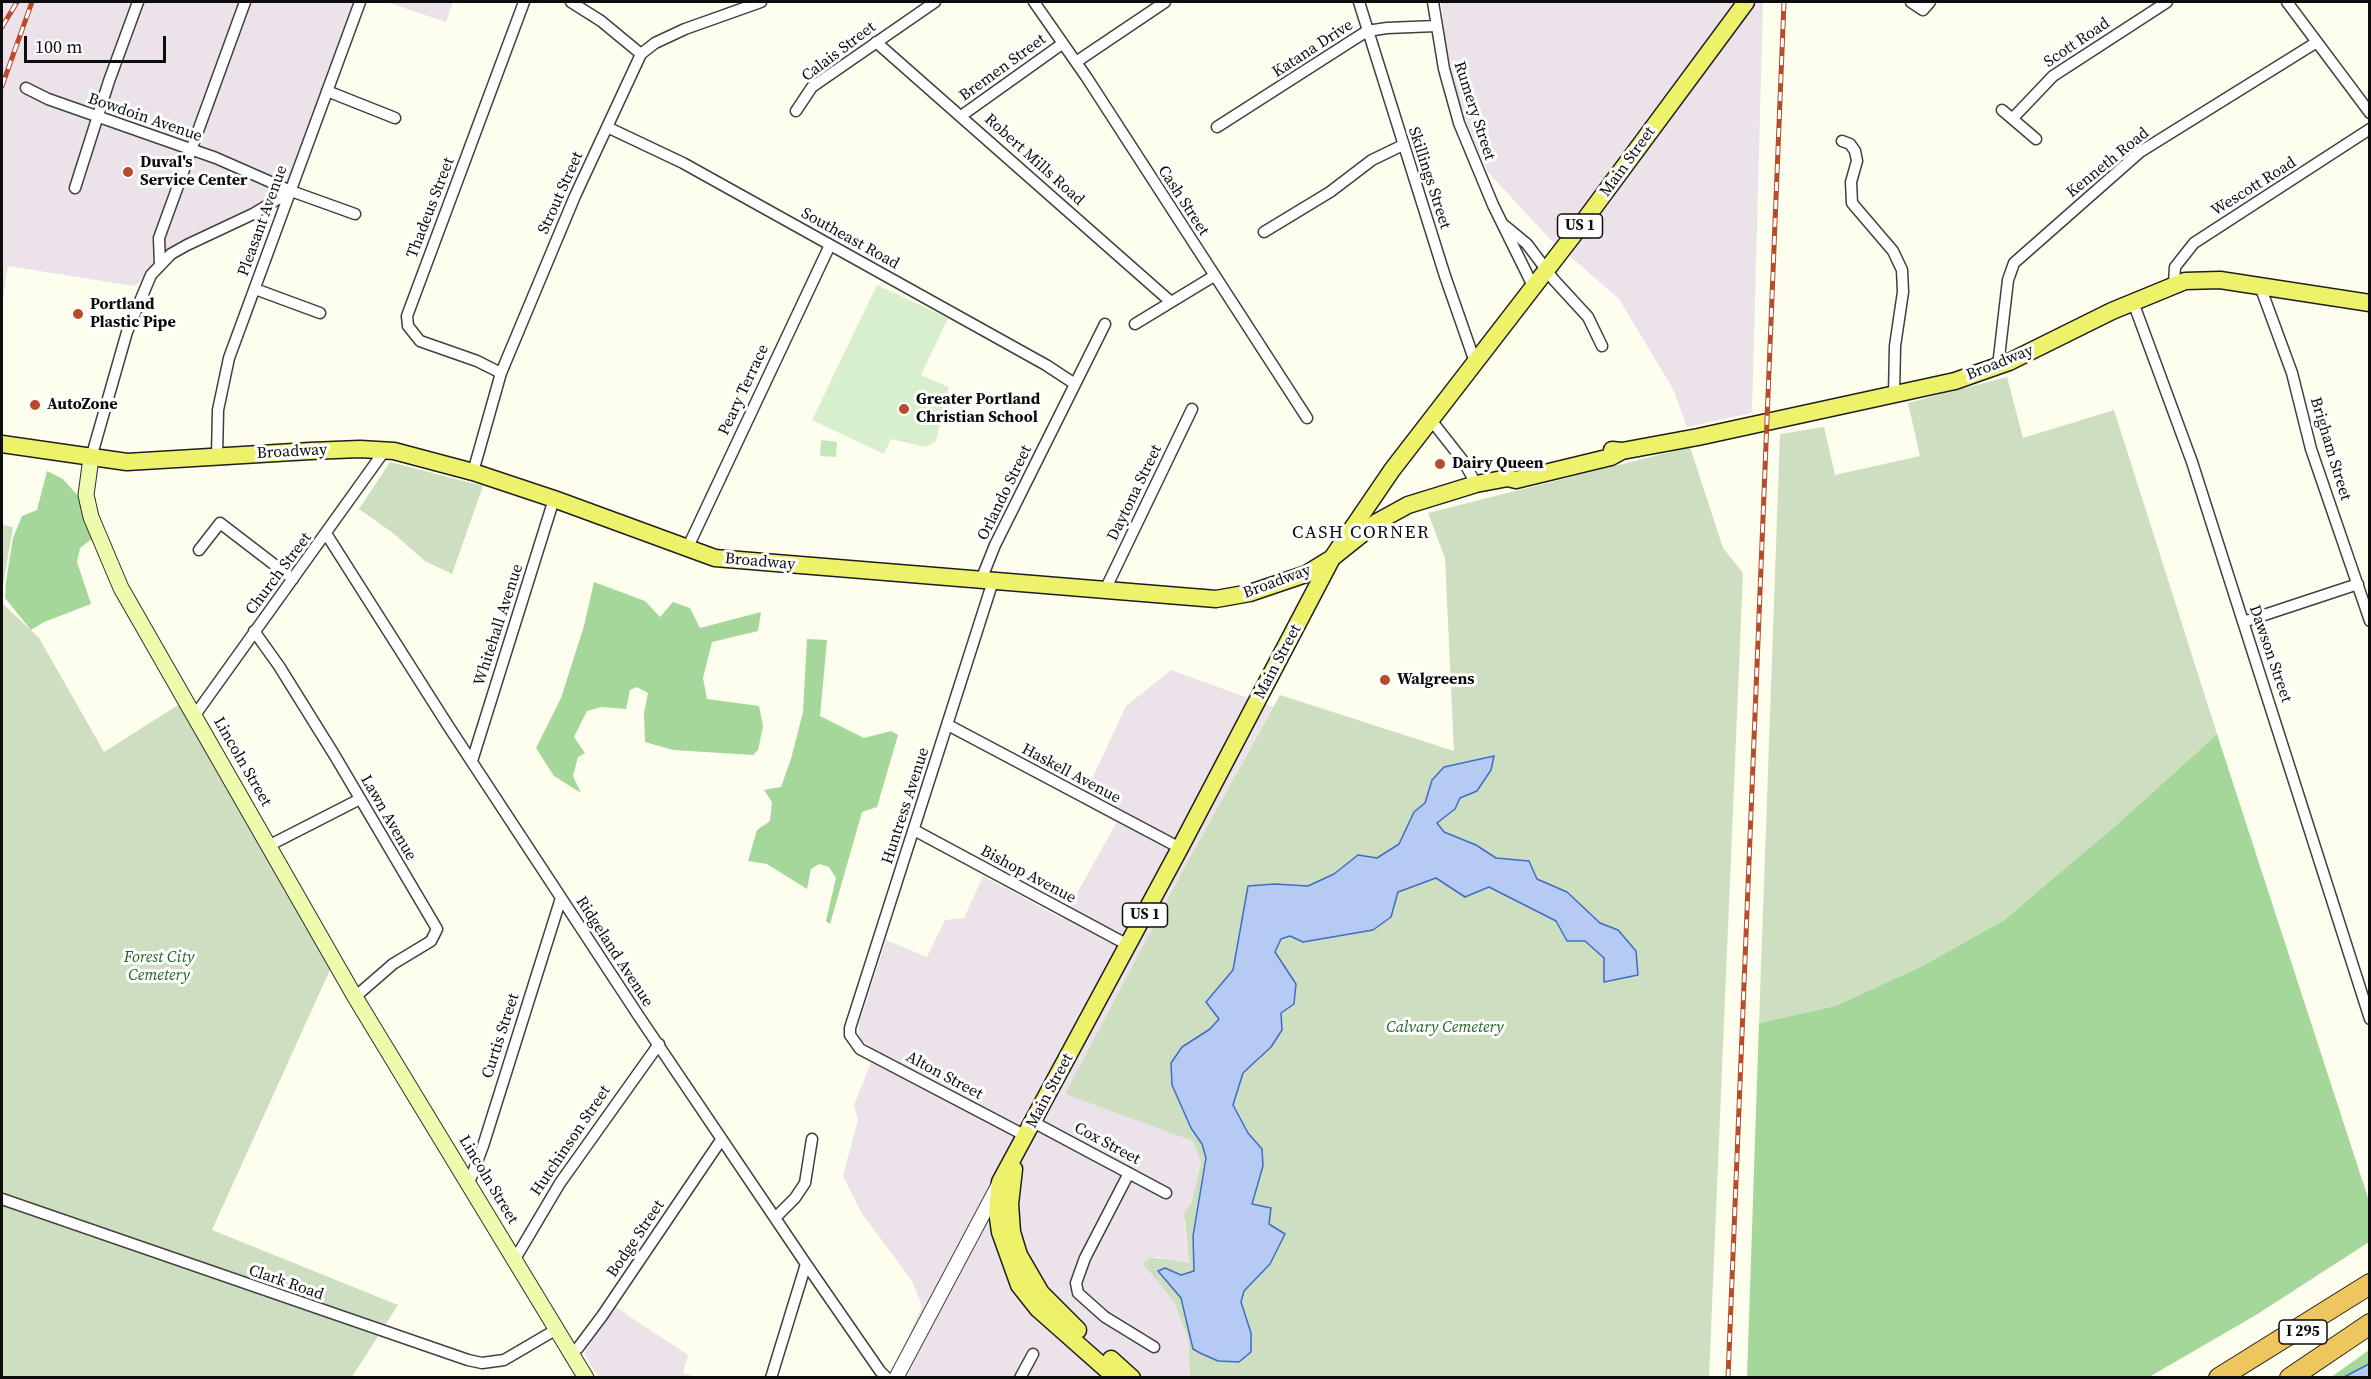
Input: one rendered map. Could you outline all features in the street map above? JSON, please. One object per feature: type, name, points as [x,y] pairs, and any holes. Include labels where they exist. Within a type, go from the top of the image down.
[{"type":"highway","points":[[2219,1377],[2370,1285]]},
{"type":"highway","name":"I 295","points":[[2237,1377],[2370,1285]]},
{"type":"highway","points":[[2309,1377],[2353,1343],[2369,1324]]},
{"type":"highway","name":"I 295","points":[[2290,1377],[2369,1324]]},
{"type":"main road","name":"Main Street","points":[[1000,1182],[1180,849],[1332,558],[1379,489],[1746,2]]},
{"type":"main road","name":"Broadway","points":[[2,444],[128,462],[360,449],[385,450],[411,454],[473,472],[554,499],[687,549],[732,561],[1216,598],[1238,597],[1291,580],[1332,558],[1392,513],[1476,484],[1508,478],[1516,480],[1611,458],[1622,451],[1955,381],[1998,366],[2174,283],[2208,279],[2370,303]]},
{"type":"main road","name":"Lincoln Street","points":[[91,458],[86,495],[99,538],[137,618],[270,845],[355,997],[586,1377]]},
{"type":"main road","name":"US 1","points":[[1026,1134],[1012,1175],[1010,1204],[1012,1232],[1025,1268],[1054,1307],[1132,1377]]},
{"type":"main road","name":"US 1","points":[[1000,1182],[997,1211],[1000,1232],[1005,1253],[1018,1285],[1038,1309],[1116,1377]]},
{"type":"street","points":[[75,188],[96,117],[138,2]]},
{"type":"street","points":[[160,265],[159,238],[245,2]]},
{"type":"street","name":"Pleasant Avenue","points":[[216,456],[216,433],[224,378],[360,2]]},
{"type":"street","name":"Thadeus Street","points":[[501,373],[477,361],[420,341],[408,326],[407,316],[524,2]]},
{"type":"street","points":[[571,2],[601,21],[641,54],[655,43],[685,29],[760,2]]},
{"type":"street","name":"Calais Street","points":[[796,111],[812,87],[935,2]]},
{"type":"street","name":"Cash Street","points":[[1034,2],[1076,62],[1307,418]]},
{"type":"street","points":[[1076,62],[1165,2]]},
{"type":"street","name":"Skillings Street","points":[[1359,2],[1445,276],[1475,362]]},
{"type":"street","name":"Rumery Street","points":[[1435,2],[1436,26],[1444,69],[1459,123],[1470,154],[1517,258],[1533,286]]},
{"type":"street","points":[[1911,2],[1923,10],[1930,2]]},
{"type":"street","name":"Scott Road","points":[[2013,118],[2053,76],[2167,2]]},
{"type":"street","points":[[2287,2],[2370,113]]},
{"type":"street","name":"Katana Drive","points":[[1217,128],[1367,31],[1436,26]]},
{"type":"street","name":"Robert Mills Road","points":[[876,42],[1171,302]]},
{"type":"street","name":"Kenneth Road","points":[[1998,366],[2008,280],[2014,263],[2140,152],[2317,42]]},
{"type":"street","name":"Bremen Street","points":[[961,116],[1062,44]]},
{"type":"street","name":"Strout Street","points":[[473,472],[501,373],[641,54]]},
{"type":"street","name":"Bowdoin Avenue","points":[[26,88],[96,117],[190,150],[354,214]]},
{"type":"street","points":[[327,91],[395,117]]},
{"type":"street","points":[[2002,110],[2036,139]]},
{"type":"street","name":"Southeast Road","points":[[607,127],[643,142],[1046,365],[1075,384]]},
{"type":"street","name":"Wescott Road","points":[[2174,283],[2175,267],[2194,243],[2370,129]]},
{"type":"street","points":[[1842,141],[1850,144],[1855,151],[1857,161],[1851,182],[1852,203],[1893,251],[1902,270],[1903,292],[1895,346],[1894,395]]},
{"type":"street","points":[[1264,232],[1330,192],[1372,160],[1403,144]]},
{"type":"street","name":"Lincoln Street","points":[[91,458],[127,332],[138,302],[160,265],[171,254],[202,236],[253,214],[291,191]]},
{"type":"street","name":"Rumery Street","points":[[1504,225],[1527,244],[1588,317],[1602,345]]},
{"type":"street","name":"Peary Terrace","points":[[687,549],[830,245]]},
{"type":"street","points":[[1135,324],[1214,276]]},
{"type":"street","name":"Brigham Street","points":[[2260,286],[2292,373],[2311,449],[2370,621]]},
{"type":"street","points":[[255,288],[320,313]]},
{"type":"street","name":"Dawson Street","points":[[2133,302],[2178,419],[2370,1019]]},
{"type":"street","name":"Orlando Street","points":[[987,580],[996,545],[1105,324]]},
{"type":"street","name":"Daytona Street","points":[[1105,590],[1192,409]]},
{"type":"street","points":[[1431,420],[1464,462],[1476,484]]},
{"type":"street","name":"Church Street","points":[[195,715],[292,579],[327,535],[385,450]]},
{"type":"street","name":"Whitehall Avenue","points":[[472,761],[554,499]]},
{"type":"street","points":[[199,550],[220,523],[292,579]]},
{"type":"street","name":"Ridgeland Avenue","points":[[327,535],[561,898],[721,1140],[880,1371],[887,1377]]},
{"type":"street","name":"Huntress Avenue","points":[[852,1040],[850,1028],[948,725],[987,580]]},
{"type":"street","points":[[2243,622],[2358,584]]},
{"type":"street","name":"Lawn Avenue","points":[[254,632],[279,666],[437,929],[431,941],[424,947],[393,964],[355,997]]},
{"type":"street","name":"Haskell Avenue","points":[[948,725],[1180,849]]},
{"type":"street","points":[[270,845],[360,799]]},
{"type":"street","name":"Bishop Avenue","points":[[914,830],[1128,945]]},
{"type":"street","name":"Curtis Street","points":[[469,1183],[483,1146],[561,898]]},
{"type":"street","name":"Alton Street","points":[[852,1040],[860,1049],[1026,1134]]},
{"type":"street","name":"Hutchinson Street","points":[[515,1259],[560,1184],[659,1044]]},
{"type":"street","name":"Cox Street","points":[[1026,1134],[1129,1173],[1166,1193]]},
{"type":"street","name":"Bodge Street","points":[[572,1353],[602,1316],[721,1140]]},
{"type":"street","points":[[776,1218],[795,1198],[805,1183],[812,1140]]},
{"type":"street","points":[[1129,1173],[1085,1258],[1076,1283],[1078,1293],[1105,1317],[1154,1347]]},
{"type":"street","name":"Main Street","points":[[896,1377],[1000,1182]]},
{"type":"street","name":"Clark Road","points":[[2,1199],[468,1360],[482,1363],[504,1360],[557,1329]]},
{"type":"street","points":[[771,1377],[806,1264]]},
{"type":"street","points":[[1020,1377],[1033,1354]]},
{"type":"shaded area","points":[[2,2],[360,2],[291,191],[202,236],[134,286],[8,266],[2,303]]},
{"type":"shaded area","points":[[386,2],[453,2],[446,22]]},
{"type":"shaded area","points":[[1441,2],[1763,2],[1752,413],[1687,427],[1673,389],[1619,299],[1549,238],[1487,171],[1460,107],[1446,46]]},
{"type":"shaded area","points":[[1171,670],[1273,707],[1191,855],[1066,1094],[1193,1140],[1201,1163],[1184,1223],[1189,1263],[1150,1257],[1143,1264],[1174,1302],[1188,1338],[1190,1377],[890,1377],[922,1306],[912,1281],[861,1212],[843,1176],[858,1120],[854,1105],[876,1050],[859,1039],[859,1024],[886,940],[927,957],[945,920],[964,918],[983,876],[1063,919],[1116,823],[1081,803],[1126,706]]},
{"type":"shaded area","points":[[614,1306],[688,1355],[683,1373],[696,1377],[598,1377],[584,1353]]},
{"type":"green space","points":[[877,285],[948,318],[921,375],[949,387],[936,441],[926,447],[891,439],[884,454],[812,420]]},
{"type":"green space","points":[[2007,377],[2023,438],[2114,410],[2217,734],[2122,820],[2004,920],[1922,966],[1835,1006],[1759,1023],[1780,434],[1824,427],[1835,475],[1920,456],[1908,403]]},
{"type":"green space","points":[[821,440],[837,442],[836,457],[820,456]]},
{"type":"green space","name":"Calvary Cemetery","points":[[1690,447],[1723,548],[1743,573],[1709,1377],[1190,1377],[1188,1338],[1174,1302],[1143,1264],[1150,1257],[1189,1263],[1184,1213],[1191,1204],[1201,1163],[1193,1141],[1065,1094],[1191,855],[1280,695],[1454,751],[1445,558],[1428,513]]},
{"type":"green space","points":[[390,462],[483,486],[452,574],[425,561],[393,533],[359,509]]},
{"type":"green space","points":[[47,471],[63,479],[78,496],[92,539],[80,548],[77,562],[91,604],[44,622],[31,630],[5,598],[6,582],[13,538],[22,516],[37,510]]},
{"type":"green space","points":[[2,525],[13,527],[2,591]]},
{"type":"green space","points":[[594,582],[645,601],[660,617],[673,602],[690,608],[700,628],[761,612],[758,631],[712,642],[703,678],[707,699],[759,706],[763,726],[758,750],[753,755],[673,750],[645,742],[644,713],[648,693],[637,687],[630,690],[626,709],[602,707],[587,711],[574,737],[585,753],[578,757],[573,776],[581,793],[554,776],[536,748],[561,698],[584,626]]},
{"type":"green space","name":"Forest City Cemetery","points":[[2,603],[39,638],[104,752],[186,700],[334,961],[212,1230],[398,1305],[352,1377],[2,1377]]},
{"type":"green space","points":[[807,639],[827,640],[820,716],[864,738],[891,731],[898,735],[877,807],[862,812],[830,924],[826,921],[836,878],[829,867],[819,864],[811,869],[807,889],[767,864],[748,861],[757,830],[770,821],[772,802],[764,790],[781,787],[791,759],[803,712]]},
{"type":"green space","points":[[2217,734],[2369,1201],[2369,1242],[2256,1315],[2149,1377],[1747,1378],[1759,1023],[1835,1006],[1922,966],[2004,920],[2122,820]]},
{"type":"green space","points":[[2369,1350],[2369,1364],[2344,1377],[2330,1378]]},
{"type":"water","points":[[1494,756],[1491,770],[1477,791],[1460,798],[1455,809],[1437,823],[1444,832],[1476,845],[1496,858],[1529,861],[1537,879],[1567,892],[1600,923],[1618,930],[1636,951],[1638,975],[1604,982],[1604,958],[1585,941],[1567,941],[1556,921],[1489,887],[1465,897],[1436,878],[1398,892],[1391,917],[1373,930],[1303,942],[1290,936],[1281,939],[1275,952],[1296,984],[1294,1004],[1281,1013],[1282,1030],[1271,1047],[1243,1073],[1233,1105],[1248,1133],[1262,1149],[1263,1166],[1252,1204],[1271,1208],[1269,1224],[1285,1234],[1270,1264],[1244,1291],[1241,1302],[1251,1333],[1251,1352],[1239,1362],[1218,1361],[1200,1353],[1193,1349],[1181,1298],[1158,1271],[1165,1268],[1181,1275],[1194,1271],[1193,1236],[1206,1158],[1202,1144],[1191,1128],[1172,1085],[1171,1063],[1182,1047],[1210,1029],[1219,1019],[1206,1002],[1233,970],[1248,886],[1275,884],[1308,886],[1334,874],[1358,855],[1377,858],[1399,844],[1414,812],[1425,803],[1432,780],[1444,767]]},
{"type":"water","points":[[2369,1364],[2369,1377],[2344,1377]]},
{"type":"railway","points":[[2,27],[17,2]]},
{"type":"railway","points":[[2,86],[32,2]]},
{"type":"railway","points":[[1728,1378],[1784,2]]},
{"type":"place","name":"Duval's Service Center","points":[[128,172]]},
{"type":"place","name":"Portland Plastic Pipe","points":[[78,314]]},
{"type":"place","name":"AutoZone","points":[[35,405]]},
{"type":"place","name":"Greater Portland Christian School","points":[[904,409]]},
{"type":"place","name":"Dairy Queen","points":[[1440,464]]},
{"type":"place","name":"Walgreens","points":[[1385,680]]},
{"type":"district","name":"CASH CORNER","points":[[1361,533]]}]
